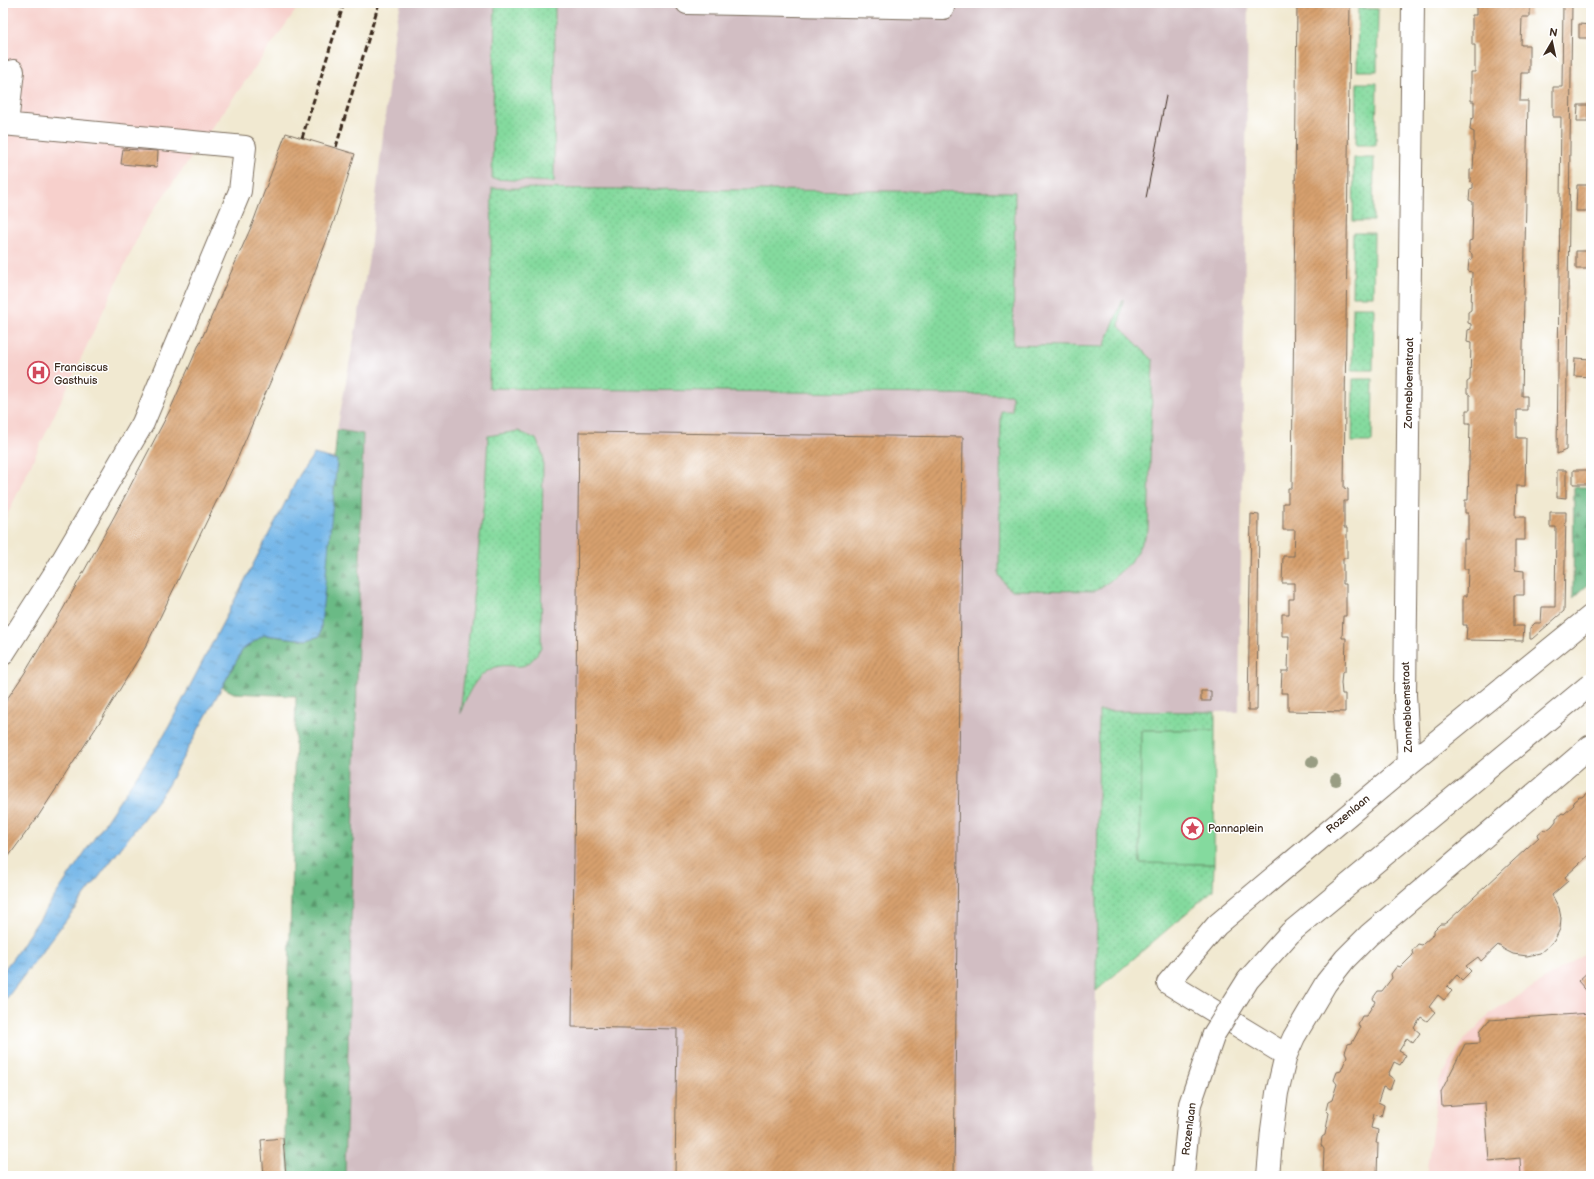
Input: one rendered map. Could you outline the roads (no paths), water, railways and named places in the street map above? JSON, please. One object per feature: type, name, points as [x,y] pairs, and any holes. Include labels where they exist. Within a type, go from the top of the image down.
[{"type":"street","points":[[687,3],[943,8],[943,3]]},
{"type":"street","name":"Zonnebloemstraat","points":[[1409,764],[1405,695],[1413,3]]},
{"type":"street","points":[[3,654],[55,573],[143,423],[240,191],[245,147],[5,124],[13,71]]},
{"type":"street","name":"Rozenlaan","points":[[1286,1055],[1168,983],[1217,925],[1409,764],[1591,616]]},
{"type":"street","name":"Rozenlaan","points":[[1183,1176],[1190,1104],[1214,1034],[1248,980],[1290,933],[1591,684]]},
{"type":"street","points":[[1268,1176],[1277,1093],[1286,1055],[1294,1037],[1326,983],[1345,959],[1369,935],[1591,746]]},
{"type":"water","points":[[314,454],[337,460],[320,636],[307,640],[264,635],[243,649],[165,790],[3,1003],[3,971],[165,734],[300,474]]},
{"type":"tram line","points":[[1146,198],[1166,96]]},
{"type":"railway","points":[[302,138],[344,3]]},
{"type":"railway","points":[[336,147],[379,3]]},
{"type":"place","name":"Franciscus Gasthuis","points":[[39,373]]},
{"type":"place","name":"Pannaplein","points":[[1193,828]]}]
